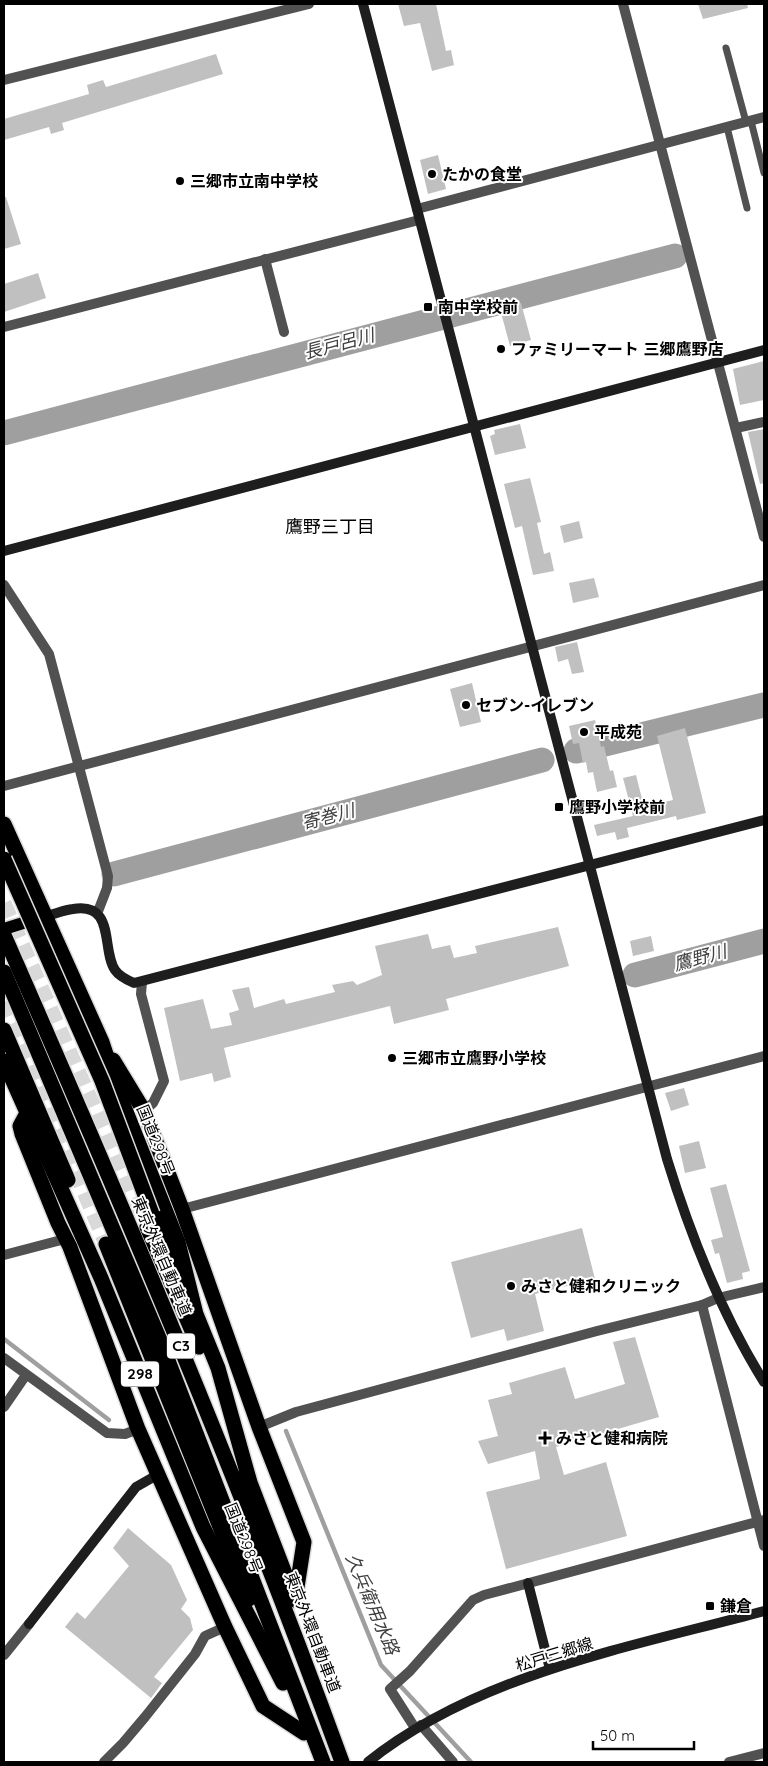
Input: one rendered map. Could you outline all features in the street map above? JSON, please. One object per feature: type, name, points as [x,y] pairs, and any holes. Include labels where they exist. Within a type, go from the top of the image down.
[{"type":"highway","name":"国道298号","points":[[4,824],[102,1042],[121,1099],[178,1242],[196,1314],[218,1368],[249,1479]]},
{"type":"highway","points":[[4,859],[102,1082],[149,1220],[196,1314]]},
{"type":"highway","name":"東京外環自動車道","points":[[4,935],[115,1188],[178,1338],[288,1613],[342,1762]]},
{"type":"highway","name":"東京外環自動車道","points":[[4,972],[162,1345],[323,1762]]},
{"type":"highway","points":[[4,1030],[80,1209],[102,1278]]},
{"type":"highway","points":[[102,1042],[144,1111],[182,1209],[259,1427],[304,1542],[295,1600]]},
{"type":"highway","name":"298","points":[[4,1061],[102,1278],[203,1527],[284,1683]]},
{"type":"highway","points":[[27,1113],[20,1126],[22,1134],[86,1288],[157,1475],[225,1627],[263,1706],[304,1733]]},
{"type":"highway","name":"国道298号","points":[[149,1220],[295,1600],[316,1668],[351,1762]]},
{"type":"highway","name":"国道298号","points":[[106,1244],[315,1762]]},
{"type":"main road","points":[[4,921],[46,916]]},
{"type":"main road","points":[[4,929],[46,916]]},
{"type":"street","points":[[4,80],[309,4]]},
{"type":"street","points":[[363,4],[647,1086],[680,1199],[718,1298],[764,1382]]},
{"type":"street","points":[[624,4],[764,537]]},
{"type":"street","points":[[417,209],[764,117]]},
{"type":"street","points":[[4,327],[419,220]]},
{"type":"street","points":[[264,260],[284,332]]},
{"type":"street","points":[[4,551],[764,350]]},
{"type":"street","points":[[736,428],[764,422]]},
{"type":"street","points":[[4,585],[49,654],[108,876],[107,888],[97,914]]},
{"type":"street","points":[[4,786],[764,585]]},
{"type":"street","points":[[46,916],[74,909],[87,910],[97,914],[106,928],[110,960],[116,971],[134,983],[142,982],[764,820]]},
{"type":"street","points":[[142,982],[141,994],[164,1081],[153,1102],[144,1111]]},
{"type":"street","points":[[182,1209],[764,1056]]},
{"type":"street","points":[[4,1255],[66,1239]]},
{"type":"street","points":[[259,1427],[305,1410],[597,1330],[702,1305],[718,1298],[764,1287]]},
{"type":"street","points":[[702,1305],[761,1521],[764,1546]]},
{"type":"street","points":[[4,1358],[107,1433],[125,1434],[138,1429]]},
{"type":"street","points":[[4,1407],[26,1375]]},
{"type":"street","points":[[4,1656],[136,1487],[157,1475]]},
{"type":"street","points":[[453,1762],[418,1727],[390,1689],[473,1600],[484,1595],[761,1521]]},
{"type":"street","points":[[528,1584],[550,1669]]},
{"type":"street","name":"松戸三郷線","points":[[368,1762],[418,1727],[507,1684],[550,1669],[764,1611]]},
{"type":"street","points":[[104,1762],[124,1743],[145,1717],[195,1654],[205,1636],[225,1627]]},
{"type":"street","points":[[729,1762],[764,1753]]},
{"type":"lane","points":[[726,48],[764,172]]},
{"type":"lane","points":[[727,127],[747,208]]},
{"type":"building","points":[[398,4],[436,4],[446,51],[451,50],[454,65],[432,71],[420,23],[404,26]]},
{"type":"building","points":[[698,4],[747,4],[748,8],[703,19]]},
{"type":"building","points":[[216,54],[223,74],[62,123],[64,130],[51,134],[49,127],[4,140],[4,119],[89,94],[87,85],[103,80],[106,87]]},
{"type":"building","points":[[438,155],[446,189],[428,194],[420,160]]},
{"type":"building","points":[[4,197],[6,197],[21,244],[4,249]]},
{"type":"building","points":[[38,273],[46,298],[4,312],[4,284]]},
{"type":"building","points":[[521,303],[531,340],[510,346],[500,309]]},
{"type":"building","points":[[764,361],[764,400],[740,405],[733,369]]},
{"type":"building","points":[[520,424],[526,448],[495,455],[490,436],[495,434],[494,430]]},
{"type":"building","points":[[764,429],[764,483],[760,484],[748,432]]},
{"type":"building","points":[[530,478],[541,522],[537,523],[544,554],[550,552],[554,571],[533,575],[522,526],[515,528],[504,484]]},
{"type":"building","points":[[579,521],[583,538],[564,543],[560,526]]},
{"type":"building","points":[[594,578],[599,597],[573,603],[569,583]]},
{"type":"building","points":[[577,642],[584,672],[572,674],[568,659],[558,662],[555,647]]},
{"type":"building","name":"セブン-イレブン","points":[[472,683],[481,722],[460,727],[450,689]]},
{"type":"building","points":[[595,720],[601,747],[604,746],[610,771],[613,770],[617,787],[597,792],[593,772],[588,773],[586,762],[583,763],[579,743],[573,744],[569,726]]},
{"type":"building","points":[[685,728],[706,813],[677,820],[676,816],[627,828],[629,837],[617,840],[615,832],[597,836],[594,825],[633,816],[623,778],[636,775],[644,807],[673,800],[657,736]]},
{"type":"building","points":[[558,927],[569,966],[446,999],[449,1010],[394,1024],[390,1006],[224,1048],[231,1077],[214,1082],[212,1073],[180,1081],[164,1008],[203,999],[211,1029],[232,1025],[229,1013],[239,1010],[232,990],[249,987],[254,1008],[284,999],[286,1004],[335,992],[332,985],[353,981],[357,985],[382,975],[375,946],[428,934],[432,949],[450,945],[454,958],[477,953],[475,946]]},
{"type":"building","points":[[651,936],[654,951],[633,956],[630,941]]},
{"type":"building","points":[[684,1088],[689,1105],[671,1111],[665,1093]]},
{"type":"building","points":[[699,1141],[706,1168],[685,1173],[679,1146]]},
{"type":"building","points":[[726,1184],[750,1271],[742,1273],[743,1279],[727,1283],[719,1253],[715,1254],[711,1240],[723,1237],[710,1188]]},
{"type":"building","name":"みさと健和クリニック","points":[[582,1228],[595,1279],[535,1294],[544,1331],[507,1341],[504,1329],[471,1338],[451,1262]]},
{"type":"building","points":[[635,1337],[659,1417],[556,1447],[564,1475],[606,1462],[627,1536],[506,1569],[486,1492],[540,1479],[535,1451],[488,1464],[478,1441],[498,1436],[488,1400],[512,1394],[509,1383],[565,1367],[575,1399],[625,1384],[613,1342]]},
{"type":"building","points":[[128,1528],[171,1565],[187,1600],[181,1609],[190,1618],[193,1630],[154,1677],[162,1683],[151,1698],[65,1627],[77,1612],[85,1619],[129,1566],[113,1548]]},
{"type":"waterway","name":"長戸呂川","points":[[4,433],[675,256]]},
{"type":"waterway","name":"寄巻川","points":[[576,751],[764,705]]},
{"type":"waterway","name":"寄巻川","points":[[114,874],[542,760]]},
{"type":"waterway","name":"鷹野川","points":[[635,975],[764,941]]},
{"type":"waterway","name":"久兵衛用水路","points":[[4,1339],[109,1420]]},
{"type":"waterway","name":"久兵衛用水路","points":[[286,1431],[381,1665],[471,1762]]},
{"type":"tunnel","points":[[4,903],[147,1227]]},
{"type":"tunnel","points":[[4,1002],[106,1244]]},
{"type":"place","name":"たかの食堂","points":[[432,174]]},
{"type":"place","name":"三郷市立南中学校","points":[[180,181]]},
{"type":"place","name":"南中学校前","points":[[428,307]]},
{"type":"place","name":"ファミリーマート 三郷鷹野店","points":[[501,349]]},
{"type":"place","name":"セブン-イレブン","points":[[466,705]]},
{"type":"place","name":"平成苑","points":[[584,732]]},
{"type":"place","name":"鷹野小学校前","points":[[559,807]]},
{"type":"place","name":"三郷市立鷹野小学校","points":[[392,1058]]},
{"type":"place","name":"みさと健和クリニック","points":[[511,1286]]},
{"type":"place","name":"みさと健和病院","points":[[545,1438]]},
{"type":"place","name":"鎌倉","points":[[710,1606]]},
{"type":"district","name":"鷹野三丁目","points":[[330,527]]}]
